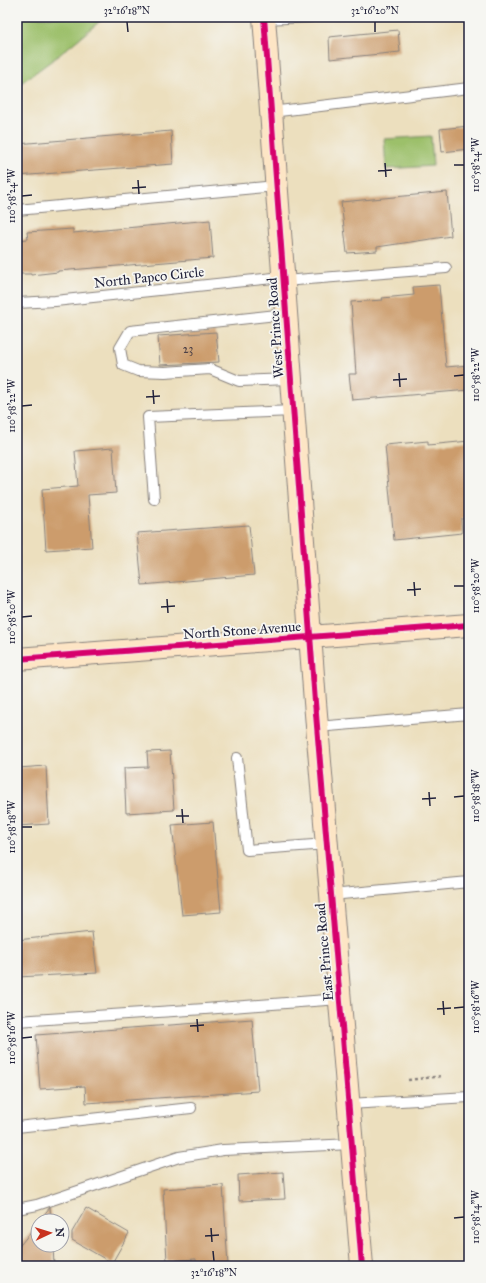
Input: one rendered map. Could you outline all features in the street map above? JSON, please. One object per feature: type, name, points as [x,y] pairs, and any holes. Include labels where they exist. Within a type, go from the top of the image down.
[{"type":"main road","name":"West Prince Road","points":[[264,18],[311,637]]},
{"type":"main road","name":"North Stone Avenue","points":[[17,659],[469,625]]},
{"type":"main road","name":"East Prince Road","points":[[311,637],[317,727],[362,1266]]},
{"type":"lane","points":[[264,18],[310,17]]},
{"type":"lane","points":[[271,112],[469,88]]},
{"type":"lane","points":[[17,210],[276,186]]},
{"type":"lane","name":"North Papco Circle","points":[[17,303],[55,301],[283,279],[446,268]]},
{"type":"lane","points":[[286,314],[130,331],[120,348],[124,365],[138,371],[165,372],[210,369],[239,381],[291,379]]},
{"type":"lane","points":[[154,499],[148,417],[294,411]]},
{"type":"lane","points":[[317,727],[469,714]]},
{"type":"lane","points":[[237,758],[247,850],[327,844]]},
{"type":"lane","points":[[331,894],[469,882]]},
{"type":"lane","points":[[17,1021],[340,999]]},
{"type":"lane","points":[[349,1104],[469,1097]]},
{"type":"lane","points":[[17,1127],[191,1108]]},
{"type":"lane","points":[[17,1209],[37,1205],[179,1157],[223,1150],[352,1144]]},
{"type":"path","points":[[405,1080],[443,1076]]},
{"type":"green space","points":[[17,17],[105,17],[58,56],[17,86]]},
{"type":"green space","points":[[431,136],[433,166],[386,169],[384,139]]},
{"type":"building","points":[[398,30],[400,52],[330,59],[329,37]]},
{"type":"building","points":[[469,126],[469,149],[442,152],[440,129]]},
{"type":"building","points":[[171,131],[173,164],[17,176],[17,144]]},
{"type":"building","points":[[447,192],[451,236],[377,247],[377,251],[347,253],[341,202]]},
{"type":"building","points":[[210,220],[213,258],[58,271],[31,275],[17,273],[17,240],[28,239],[27,232],[73,229],[73,233]]},
{"type":"building","points":[[439,285],[446,367],[469,365],[469,390],[352,400],[349,374],[356,374],[351,302],[383,300],[382,298],[414,295],[413,287]]},
{"type":"building","points":[[216,332],[219,362],[160,365],[158,336]]},
{"type":"building","points":[[428,441],[428,445],[469,441],[469,518],[461,519],[462,533],[394,540],[385,445]]},
{"type":"building","points":[[113,448],[116,493],[88,495],[92,547],[46,550],[42,489],[78,486],[75,451]]},
{"type":"building","points":[[249,525],[254,575],[142,585],[137,533]]},
{"type":"building","points":[[170,751],[174,810],[126,813],[124,768],[148,767],[147,752]]},
{"type":"building","points":[[46,766],[49,824],[17,826],[18,768]]},
{"type":"building","points":[[213,822],[221,912],[182,915],[172,825]]},
{"type":"building","points":[[92,932],[97,973],[17,977],[17,940]]},
{"type":"building","points":[[252,1019],[258,1091],[86,1103],[85,1086],[40,1089],[36,1035]]},
{"type":"building","points":[[283,1172],[285,1199],[239,1201],[238,1175]]},
{"type":"building","points":[[223,1185],[228,1266],[196,1266],[196,1259],[167,1261],[163,1189]]},
{"type":"building","points":[[50,1207],[50,1213],[45,1213]]},
{"type":"building","points":[[86,1208],[129,1233],[112,1263],[72,1240],[72,1232]]},
{"type":"building","points":[[30,1233],[30,1253],[53,1253],[54,1266],[17,1266],[17,1249]]},
{"type":"cycle path","points":[[264,17],[315,702],[362,1266]]},
{"type":"cycle path","points":[[17,659],[469,625]]}]
